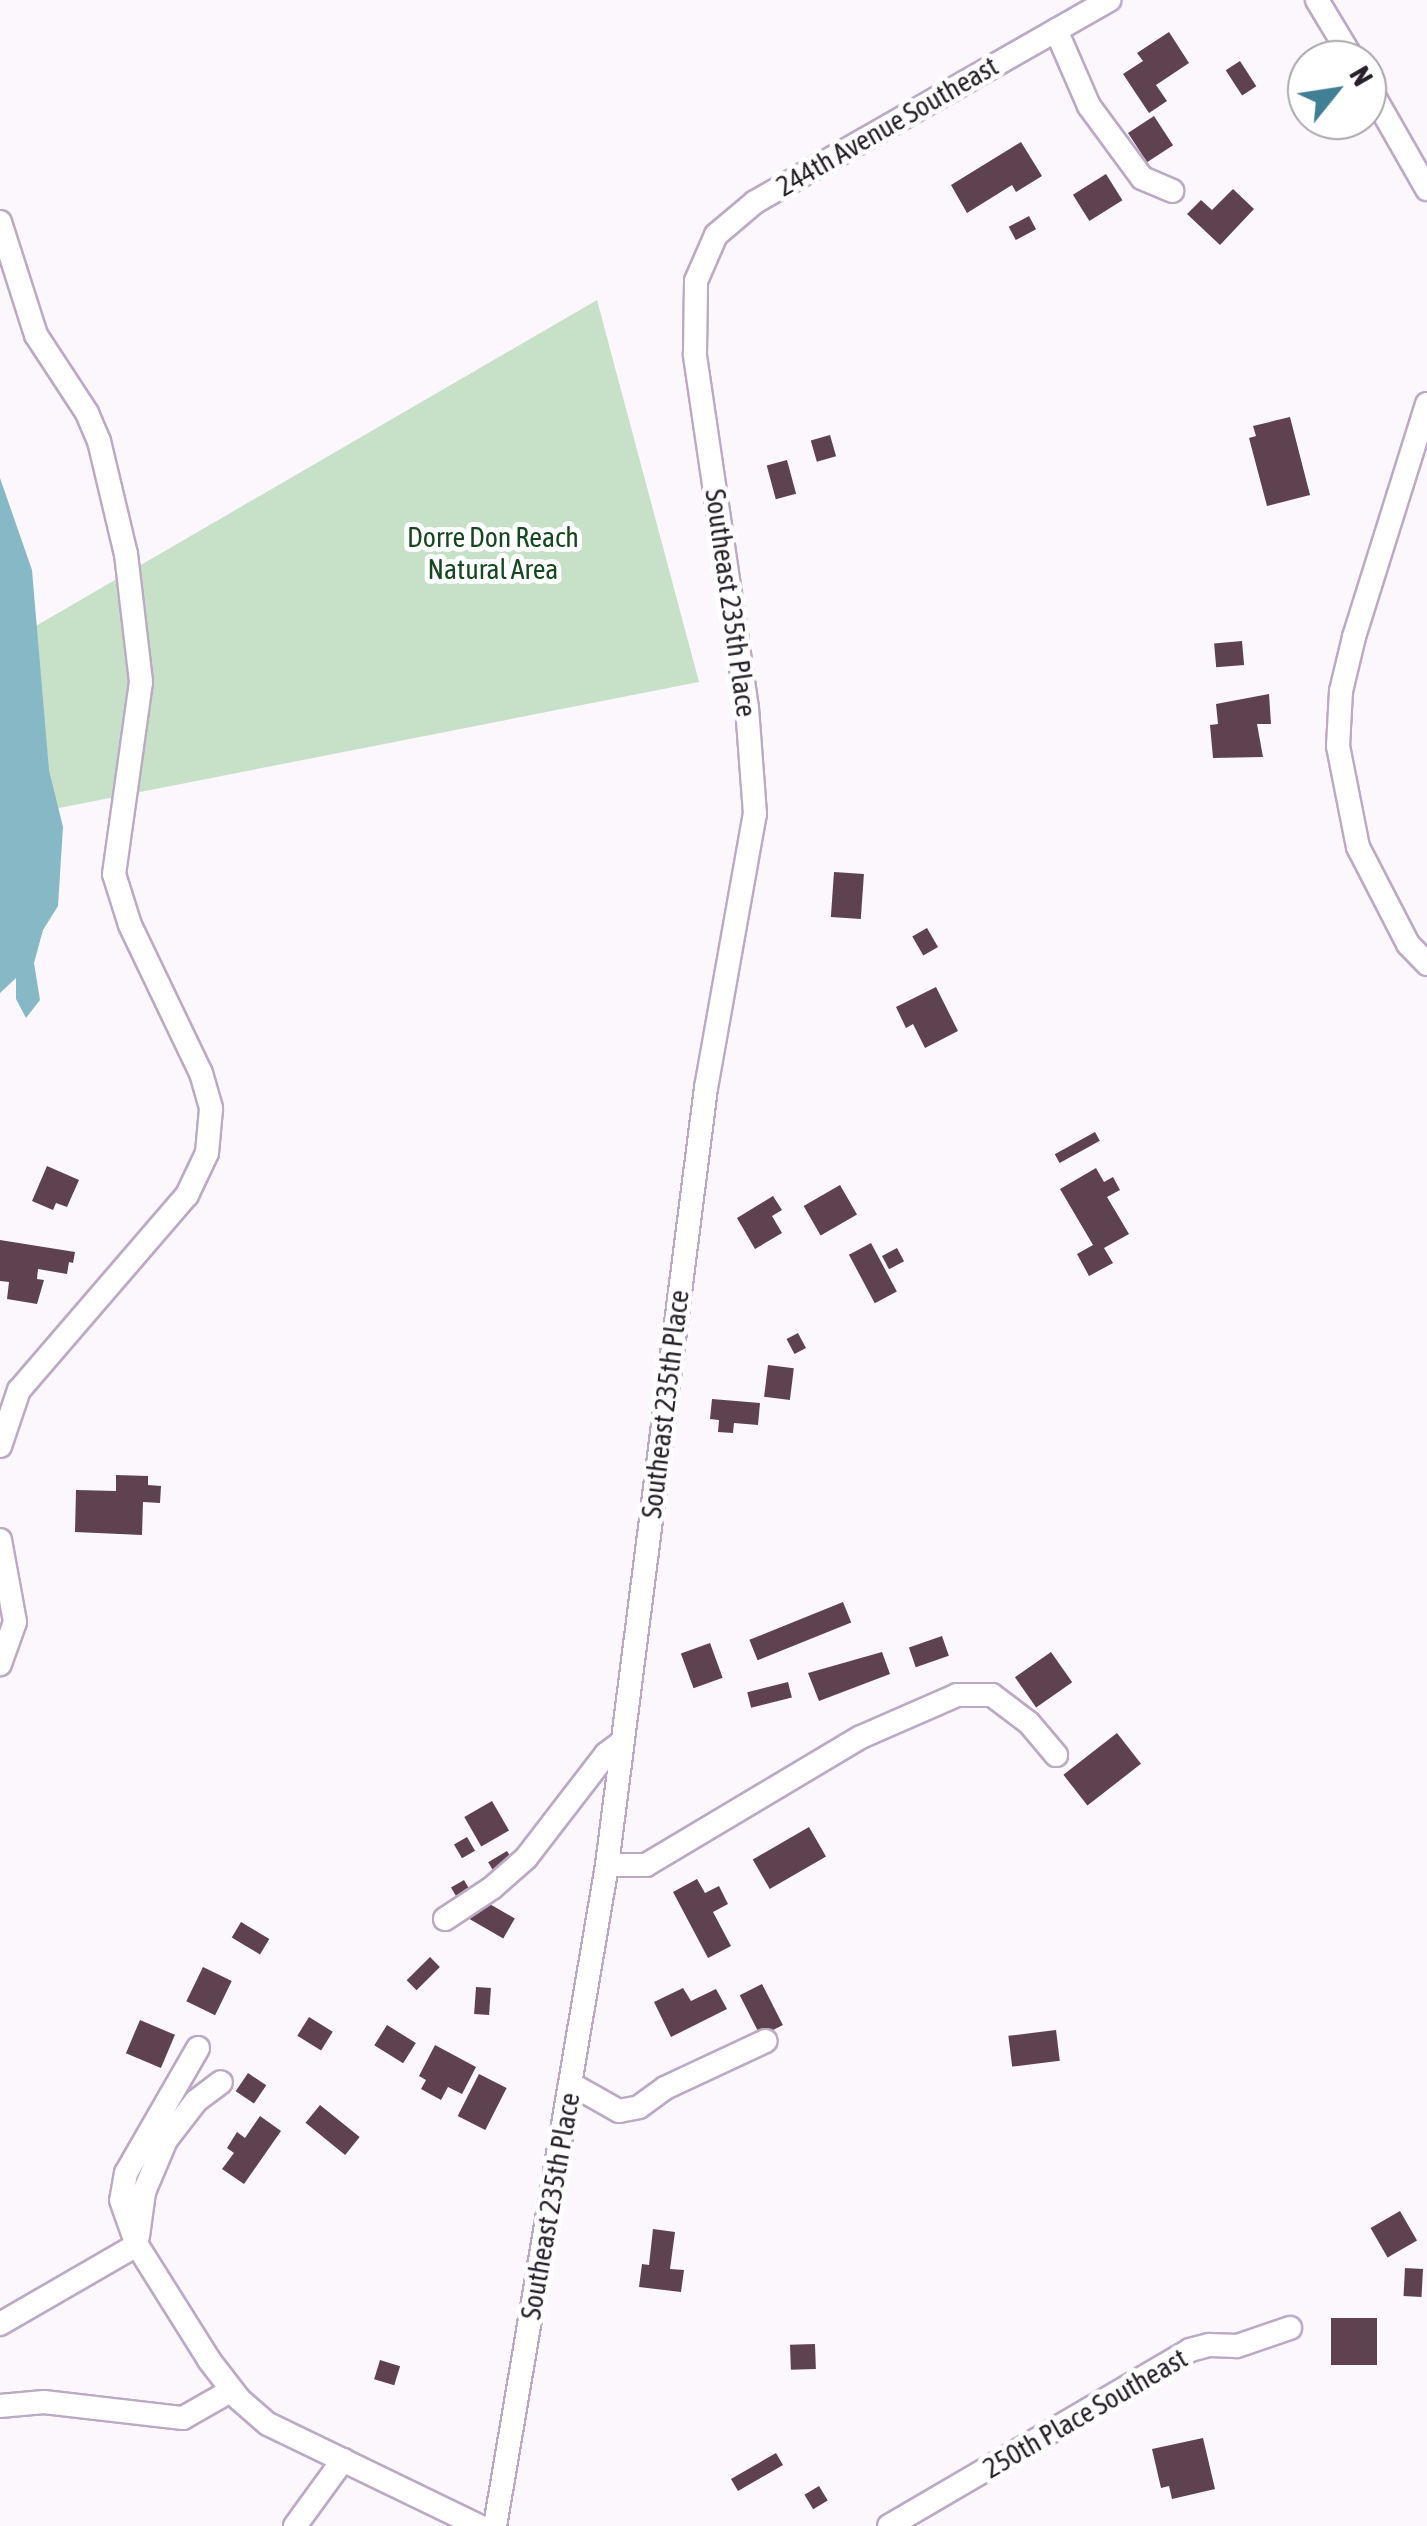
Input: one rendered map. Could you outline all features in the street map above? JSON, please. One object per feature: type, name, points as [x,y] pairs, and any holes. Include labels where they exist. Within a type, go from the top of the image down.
[{"type":"street","name":"244th Avenue Southeast","points":[[696,281],[716,235],[755,202],[1109,0]]},
{"type":"street","points":[[1318,0],[1341,40]]},
{"type":"street","points":[[1056,30],[1089,106],[1142,178],[1172,191]]},
{"type":"street","points":[[1387,119],[1427,190]]},
{"type":"street","points":[[0,222],[36,336],[87,413],[98,441],[126,554],[141,682],[114,874],[130,925],[201,1074],[211,1109],[207,1153],[187,1196],[19,1390],[0,1446]]},
{"type":"street","name":"Southeast 235th Place","points":[[494,2526],[607,1865],[706,1088],[754,814],[747,708],[695,354],[696,281]]},
{"type":"street","points":[[1427,404],[1354,636],[1341,691],[1338,746],[1358,847],[1408,944],[1427,964]]},
{"type":"street","points":[[0,1540],[15,1622],[0,1664]]},
{"type":"street","points":[[607,1865],[646,1865],[844,1746],[922,1706],[957,1695],[992,1695],[1029,1724],[1056,1755]]},
{"type":"street","points":[[445,1919],[526,1858],[606,1754],[622,1742]]},
{"type":"street","points":[[571,2084],[618,2111],[639,2107],[665,2088],[766,2041]]},
{"type":"street","points":[[198,2048],[126,2173],[120,2200],[137,2245],[232,2390],[268,2424],[479,2526]]},
{"type":"street","points":[[137,2245],[139,2208],[166,2140],[196,2101],[221,2082]]},
{"type":"street","points":[[0,2324],[137,2245]]},
{"type":"street","name":"250th Place Southeast","points":[[889,2526],[1190,2350],[1209,2345],[1238,2346],[1290,2328]]},
{"type":"street","points":[[0,2406],[74,2404],[184,2418],[232,2390]]},
{"type":"street","points":[[295,2526],[343,2460]]},
{"type":"green space","name":"Dorre Don Reach Natural Area","points":[[597,300],[699,682],[54,809],[45,773],[34,627]]},
{"type":"water","points":[[0,478],[32,570],[49,770],[63,827],[58,906],[43,930],[34,963],[40,1000],[26,1018],[16,999],[16,978],[0,993]]},
{"type":"building","points":[[1169,32],[1189,63],[1156,85],[1167,101],[1149,113],[1123,74],[1143,61],[1137,53]]},
{"type":"building","points":[[1240,61],[1256,86],[1242,95],[1226,70]]},
{"type":"building","points":[[1154,116],[1173,145],[1147,162],[1128,133]]},
{"type":"building","points":[[1021,142],[1042,176],[1016,192],[1012,185],[967,213],[951,185]]},
{"type":"building","points":[[1106,174],[1122,200],[1089,221],[1073,195]]},
{"type":"building","points":[[1233,189],[1254,209],[1220,245],[1187,214],[1201,200],[1212,210]]},
{"type":"building","points":[[1029,216],[1036,229],[1016,240],[1009,227]]},
{"type":"building","points":[[1290,417],[1310,495],[1267,506],[1249,438],[1256,436],[1253,426]]},
{"type":"building","points":[[830,435],[836,456],[817,462],[811,441]]},
{"type":"building","points":[[787,460],[796,494],[776,499],[767,465]]},
{"type":"building","points":[[1242,641],[1244,665],[1216,667],[1214,643]]},
{"type":"building","points":[[1269,694],[1271,724],[1257,724],[1263,757],[1213,758],[1210,725],[1218,724],[1216,704]]},
{"type":"building","points":[[834,872],[864,874],[861,919],[831,917]]},
{"type":"building","points":[[927,928],[938,947],[923,956],[912,936]]},
{"type":"building","points":[[936,987],[958,1031],[925,1048],[913,1024],[906,1028],[896,1007]]},
{"type":"building","points":[[1095,1132],[1100,1141],[1060,1163],[1055,1154]]},
{"type":"building","points":[[47,1166],[79,1180],[67,1207],[56,1203],[53,1210],[32,1201]]},
{"type":"building","points":[[1096,1168],[1104,1182],[1113,1177],[1120,1190],[1107,1197],[1129,1234],[1104,1248],[1113,1263],[1089,1276],[1077,1254],[1093,1245],[1060,1189]]},
{"type":"building","points":[[840,1185],[857,1214],[821,1235],[804,1206]]},
{"type":"building","points":[[773,1196],[782,1210],[772,1216],[782,1233],[755,1249],[737,1218]]},
{"type":"building","points":[[0,1240],[75,1252],[73,1263],[69,1262],[67,1274],[38,1269],[37,1279],[44,1280],[37,1304],[7,1299],[9,1282],[0,1281]]},
{"type":"building","points":[[871,1243],[897,1292],[875,1303],[849,1255]]},
{"type":"building","points":[[897,1248],[904,1261],[889,1269],[882,1256]]},
{"type":"building","points":[[798,1333],[806,1348],[795,1354],[787,1339]]},
{"type":"building","points":[[768,1365],[794,1368],[790,1400],[764,1397]]},
{"type":"building","points":[[712,1399],[760,1403],[758,1425],[734,1423],[733,1433],[718,1432],[719,1420],[710,1419]]},
{"type":"building","points":[[116,1475],[148,1476],[148,1485],[161,1486],[160,1503],[143,1502],[142,1535],[75,1532],[76,1490],[116,1491]]},
{"type":"building","points":[[843,1602],[851,1622],[758,1660],[749,1640]]},
{"type":"building","points":[[942,1636],[949,1656],[916,1667],[909,1647]]},
{"type":"building","points":[[710,1643],[723,1678],[694,1688],[681,1654]]},
{"type":"building","points":[[882,1652],[890,1674],[819,1701],[808,1673]]},
{"type":"building","points":[[1051,1652],[1072,1682],[1036,1708],[1015,1677]]},
{"type":"building","points":[[788,1682],[792,1698],[751,1708],[747,1692]]},
{"type":"building","points":[[1117,1733],[1141,1764],[1087,1806],[1063,1775]]},
{"type":"building","points":[[492,1801],[509,1830],[481,1846],[464,1817]]},
{"type":"building","points":[[809,1827],[826,1856],[770,1889],[753,1860]]},
{"type":"building","points":[[467,1837],[475,1851],[462,1858],[454,1844]]},
{"type":"building","points":[[507,1851],[513,1861],[494,1873],[488,1862]]},
{"type":"building","points":[[697,1879],[705,1893],[719,1886],[728,1904],[713,1912],[731,1946],[708,1958],[673,1892]]},
{"type":"building","points":[[464,1880],[471,1892],[458,1900],[451,1888]]},
{"type":"building","points":[[481,1899],[515,1918],[503,1938],[470,1919]]},
{"type":"building","points":[[241,1922],[269,1939],[260,1954],[232,1937]]},
{"type":"building","points":[[430,1957],[440,1967],[417,1990],[407,1980]]},
{"type":"building","points":[[203,1967],[232,1981],[215,2015],[186,2001]]},
{"type":"building","points":[[762,1984],[783,2025],[761,2036],[740,1995]]},
{"type":"building","points":[[476,1987],[491,1988],[489,2015],[474,2014]]},
{"type":"building","points":[[683,1988],[691,2001],[716,1989],[727,2009],[671,2037],[654,2002]]},
{"type":"building","points":[[309,2017],[333,2032],[321,2050],[297,2036]]},
{"type":"building","points":[[140,2020],[175,2035],[161,2068],[126,2053]]},
{"type":"building","points":[[387,2025],[416,2043],[403,2063],[374,2045]]},
{"type":"building","points":[[1056,2030],[1060,2061],[1012,2067],[1008,2036]]},
{"type":"building","points":[[435,2045],[476,2067],[462,2094],[448,2087],[441,2100],[421,2089],[426,2080],[419,2076]]},
{"type":"building","points":[[248,2073],[266,2085],[254,2104],[236,2091]]},
{"type":"building","points":[[479,2074],[507,2088],[485,2130],[458,2116]]},
{"type":"building","points":[[320,2105],[360,2137],[345,2155],[306,2123]]},
{"type":"building","points":[[260,2116],[281,2131],[244,2184],[222,2169],[234,2153],[227,2148],[237,2132],[245,2138]]},
{"type":"building","points":[[1400,2211],[1417,2240],[1388,2257],[1371,2228]]},
{"type":"building","points":[[653,2229],[675,2232],[670,2269],[684,2270],[681,2292],[639,2287],[642,2264],[649,2265]]},
{"type":"building","points":[[1405,2268],[1423,2269],[1422,2297],[1404,2296]]},
{"type":"building","points":[[1331,2318],[1377,2318],[1377,2365],[1331,2365]]},
{"type":"building","points":[[815,2344],[816,2369],[791,2370],[790,2345]]},
{"type":"building","points":[[380,2360],[400,2366],[394,2385],[374,2379]]},
{"type":"building","points":[[1203,2438],[1215,2489],[1172,2499],[1169,2486],[1161,2488],[1152,2449]]},
{"type":"building","points":[[776,2453],[783,2465],[738,2491],[731,2479]]},
{"type":"building","points":[[819,2486],[828,2501],[813,2509],[804,2495]]}]
